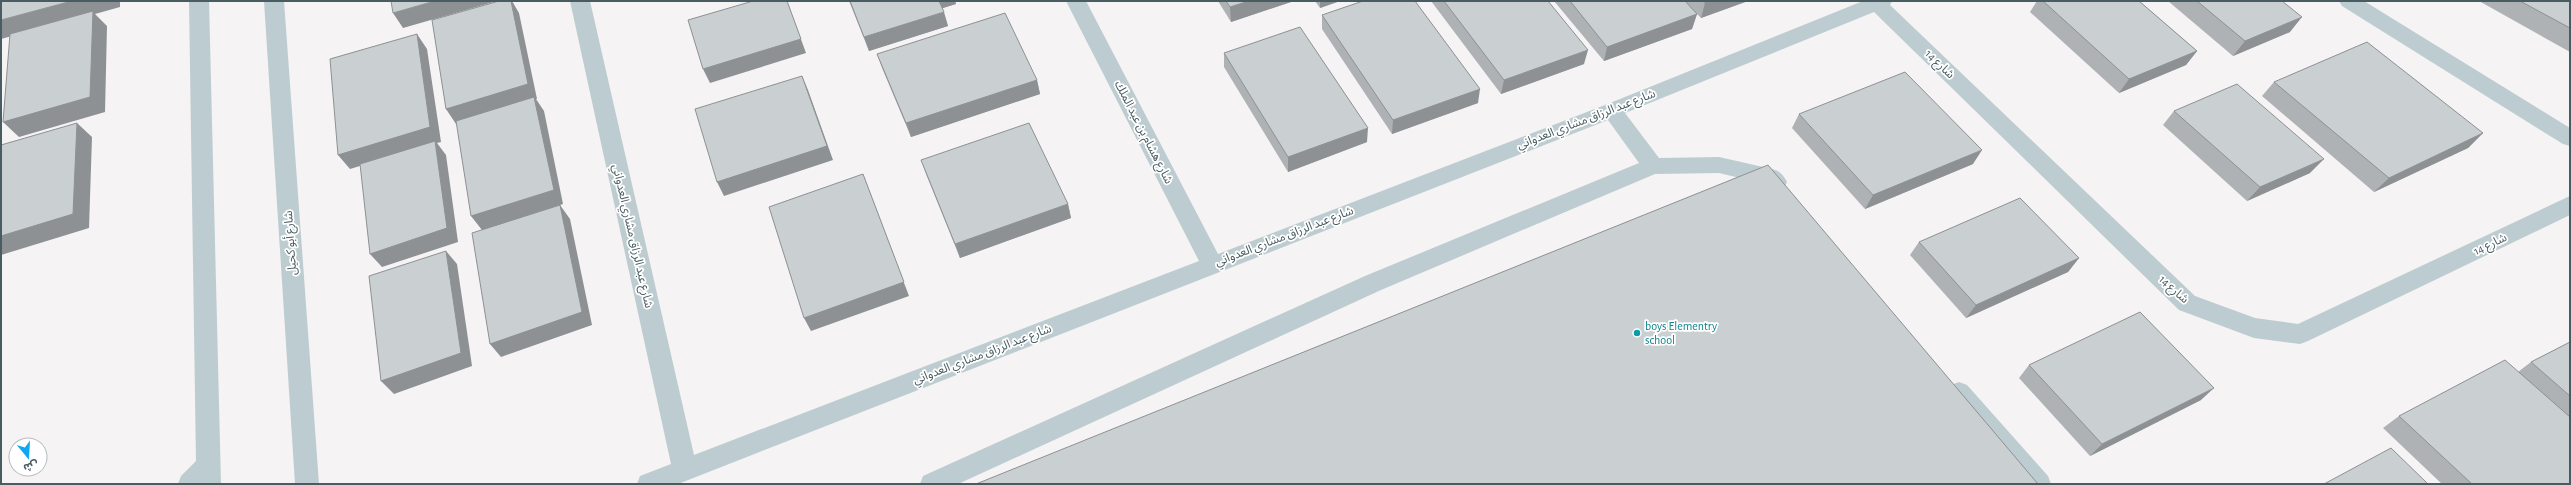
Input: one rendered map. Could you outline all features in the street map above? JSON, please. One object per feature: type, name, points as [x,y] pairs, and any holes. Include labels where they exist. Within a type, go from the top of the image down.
[{"type":"street","points":[[190,484],[208,475],[199,1]]},
{"type":"street","name":"شارع أبو كحيل","points":[[274,1],[307,484]]},
{"type":"street","name":"شارع عبد الرزاق مشاري العدواني","points":[[580,1],[685,470]]},
{"type":"street","name":"شارع هشام بن عبد الملك","points":[[1076,1],[1212,264]]},
{"type":"street","points":[[2349,1],[2570,138]]},
{"type":"street","name":"شارع عبد الرزاق مشاري العدواني","points":[[650,484],[1212,264],[1612,110],[1879,2]]},
{"type":"street","name":"شارع 14","points":[[1879,2],[2187,303],[2254,328],[2300,334],[2570,206]]},
{"type":"street","points":[[1612,110],[1653,166]]},
{"type":"street","points":[[932,484],[1373,283],[1653,166],[1719,165],[1772,177],[1788,194]]},
{"type":"street","points":[[1945,375],[2039,484]]},
{"type":"building","points":[[1,1],[72,1],[1,20]]},
{"type":"building","points":[[391,1],[435,1],[393,13]]},
{"type":"building","points":[[499,1],[511,1],[528,84],[446,109],[432,20]]},
{"type":"building","points":[[753,1],[787,1],[801,39],[703,69],[688,20]]},
{"type":"building","points":[[850,1],[939,1],[944,12],[864,37]]},
{"type":"building","points":[[1226,1],[1249,1],[1230,7]]},
{"type":"building","points":[[1363,1],[1415,1],[1480,89],[1393,120],[1322,15]]},
{"type":"building","points":[[1444,1],[1548,1],[1588,50],[1504,80]]},
{"type":"building","points":[[1570,1],[1685,1],[1697,14],[1607,47]]},
{"type":"building","points":[[2043,1],[2139,1],[2197,51],[2129,79]]},
{"type":"building","points":[[2197,1],[2282,1],[2302,17],[2245,41]]},
{"type":"building","points":[[2520,1],[2570,1],[2570,28]]},
{"type":"building","points":[[93,11],[90,97],[3,122],[10,34]]},
{"type":"building","points":[[1005,13],[1037,80],[906,123],[877,54]]},
{"type":"building","points":[[1300,27],[1368,128],[1288,157],[1224,53]]},
{"type":"building","points":[[417,34],[430,127],[338,155],[330,59]]},
{"type":"building","points":[[2367,42],[2483,133],[2389,178],[2274,82]]},
{"type":"building","points":[[1905,72],[1982,150],[1873,195],[1799,114]]},
{"type":"building","points":[[802,76],[827,146],[717,182],[695,109]]},
{"type":"building","points":[[2237,84],[2324,159],[2260,187],[2174,111]]},
{"type":"building","points":[[534,97],[554,190],[471,216],[456,121]]},
{"type":"building","points":[[77,123],[73,214],[1,236],[1,145]]},
{"type":"building","points":[[1029,123],[1068,204],[955,244],[921,160]]},
{"type":"building","points":[[435,141],[447,228],[370,254],[360,164]]},
{"type":"building","name":"boys Elementry school","points":[[1768,165],[2038,484],[976,484]]},
{"type":"building","points":[[863,174],[904,282],[804,318],[769,207]]},
{"type":"building","points":[[2020,198],[2079,258],[1976,305],[1919,242]]},
{"type":"building","points":[[560,205],[582,312],[490,344],[472,233]]},
{"type":"building","points":[[446,251],[461,353],[381,381],[369,276]]},
{"type":"building","points":[[2140,312],[2214,388],[2102,444],[2029,365]]},
{"type":"building","points":[[2570,342],[2570,396],[2531,362]]},
{"type":"building","points":[[2505,360],[2570,417],[2570,484],[2472,484],[2399,416]]},
{"type":"building","points":[[2391,448],[2428,484],[2324,484]]},
{"type":"place","name":"boys Elementry school","points":[[1637,333]]}]
